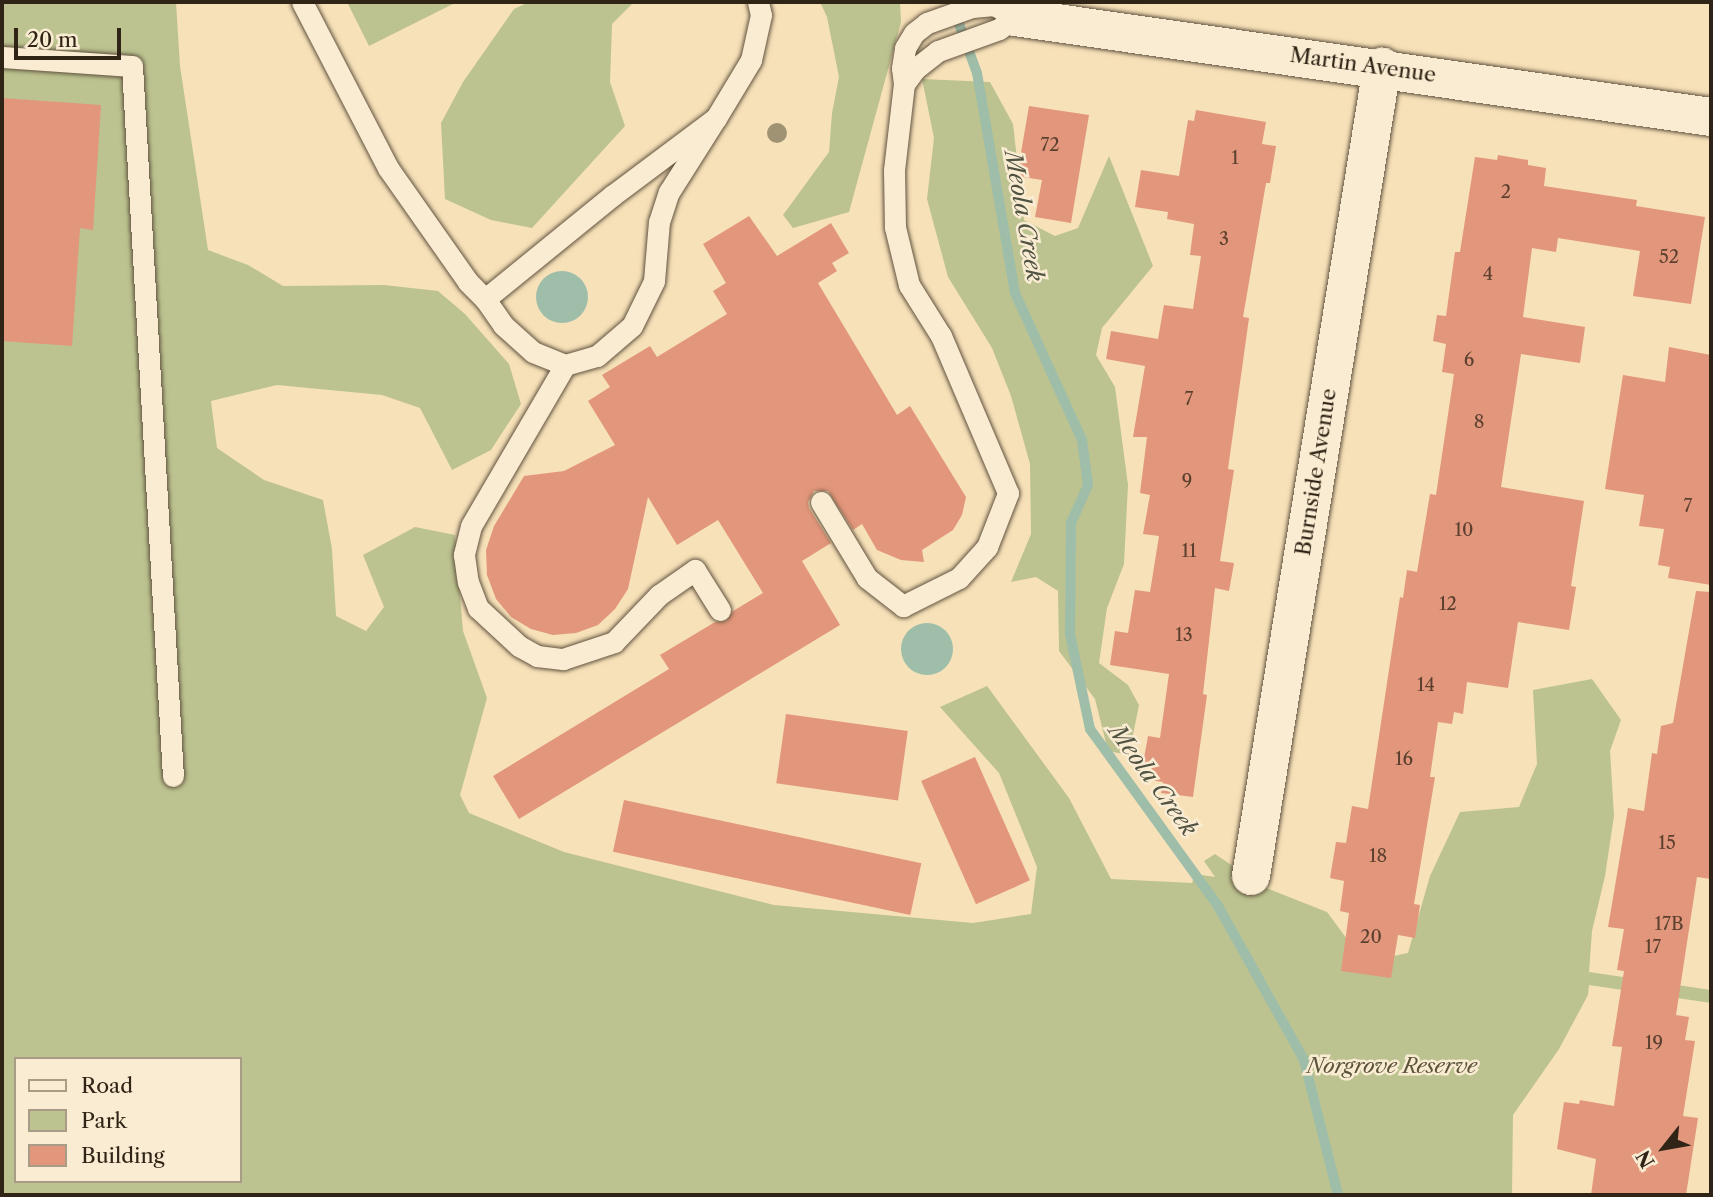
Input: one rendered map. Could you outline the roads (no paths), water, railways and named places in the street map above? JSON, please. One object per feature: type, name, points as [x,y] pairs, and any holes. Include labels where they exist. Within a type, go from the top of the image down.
[{"type":"street","name":"Martin Avenue","points":[[1015,17],[1382,67],[1711,117]]},
{"type":"street","name":"Burnside Avenue","points":[[1251,876],[1382,67]]},
{"type":"lane","points":[[302,2],[388,168],[468,282],[485,299],[503,325],[533,352],[565,365],[597,356],[632,326],[654,281],[659,222],[670,192],[751,60],[761,15],[758,2]]},
{"type":"lane","points":[[821,502],[867,578],[903,606],[959,578],[987,547],[1008,493],[941,336],[909,285],[895,227],[894,170],[904,84],[905,48],[914,33],[938,19],[972,7],[994,5],[1015,17],[999,29],[948,47],[926,59],[904,84]]},
{"type":"lane","points":[[2,57],[132,66],[173,776]]},
{"type":"lane","points":[[485,299],[612,195],[716,118]]},
{"type":"lane","points":[[565,365],[471,526],[464,555],[468,582],[478,608],[520,646],[537,656],[563,660],[614,642],[659,595],[695,570],[720,610]]},
{"type":"waterway","name":"Meola Creek","points":[[951,2],[977,73],[1015,293],[1082,440],[1088,485],[1071,523],[1070,634],[1090,729],[1218,906],[1304,1060],[1338,1195]]},
{"type":"park label","name":"Norgrove Reserve","points":[[1392,1066]]}]
